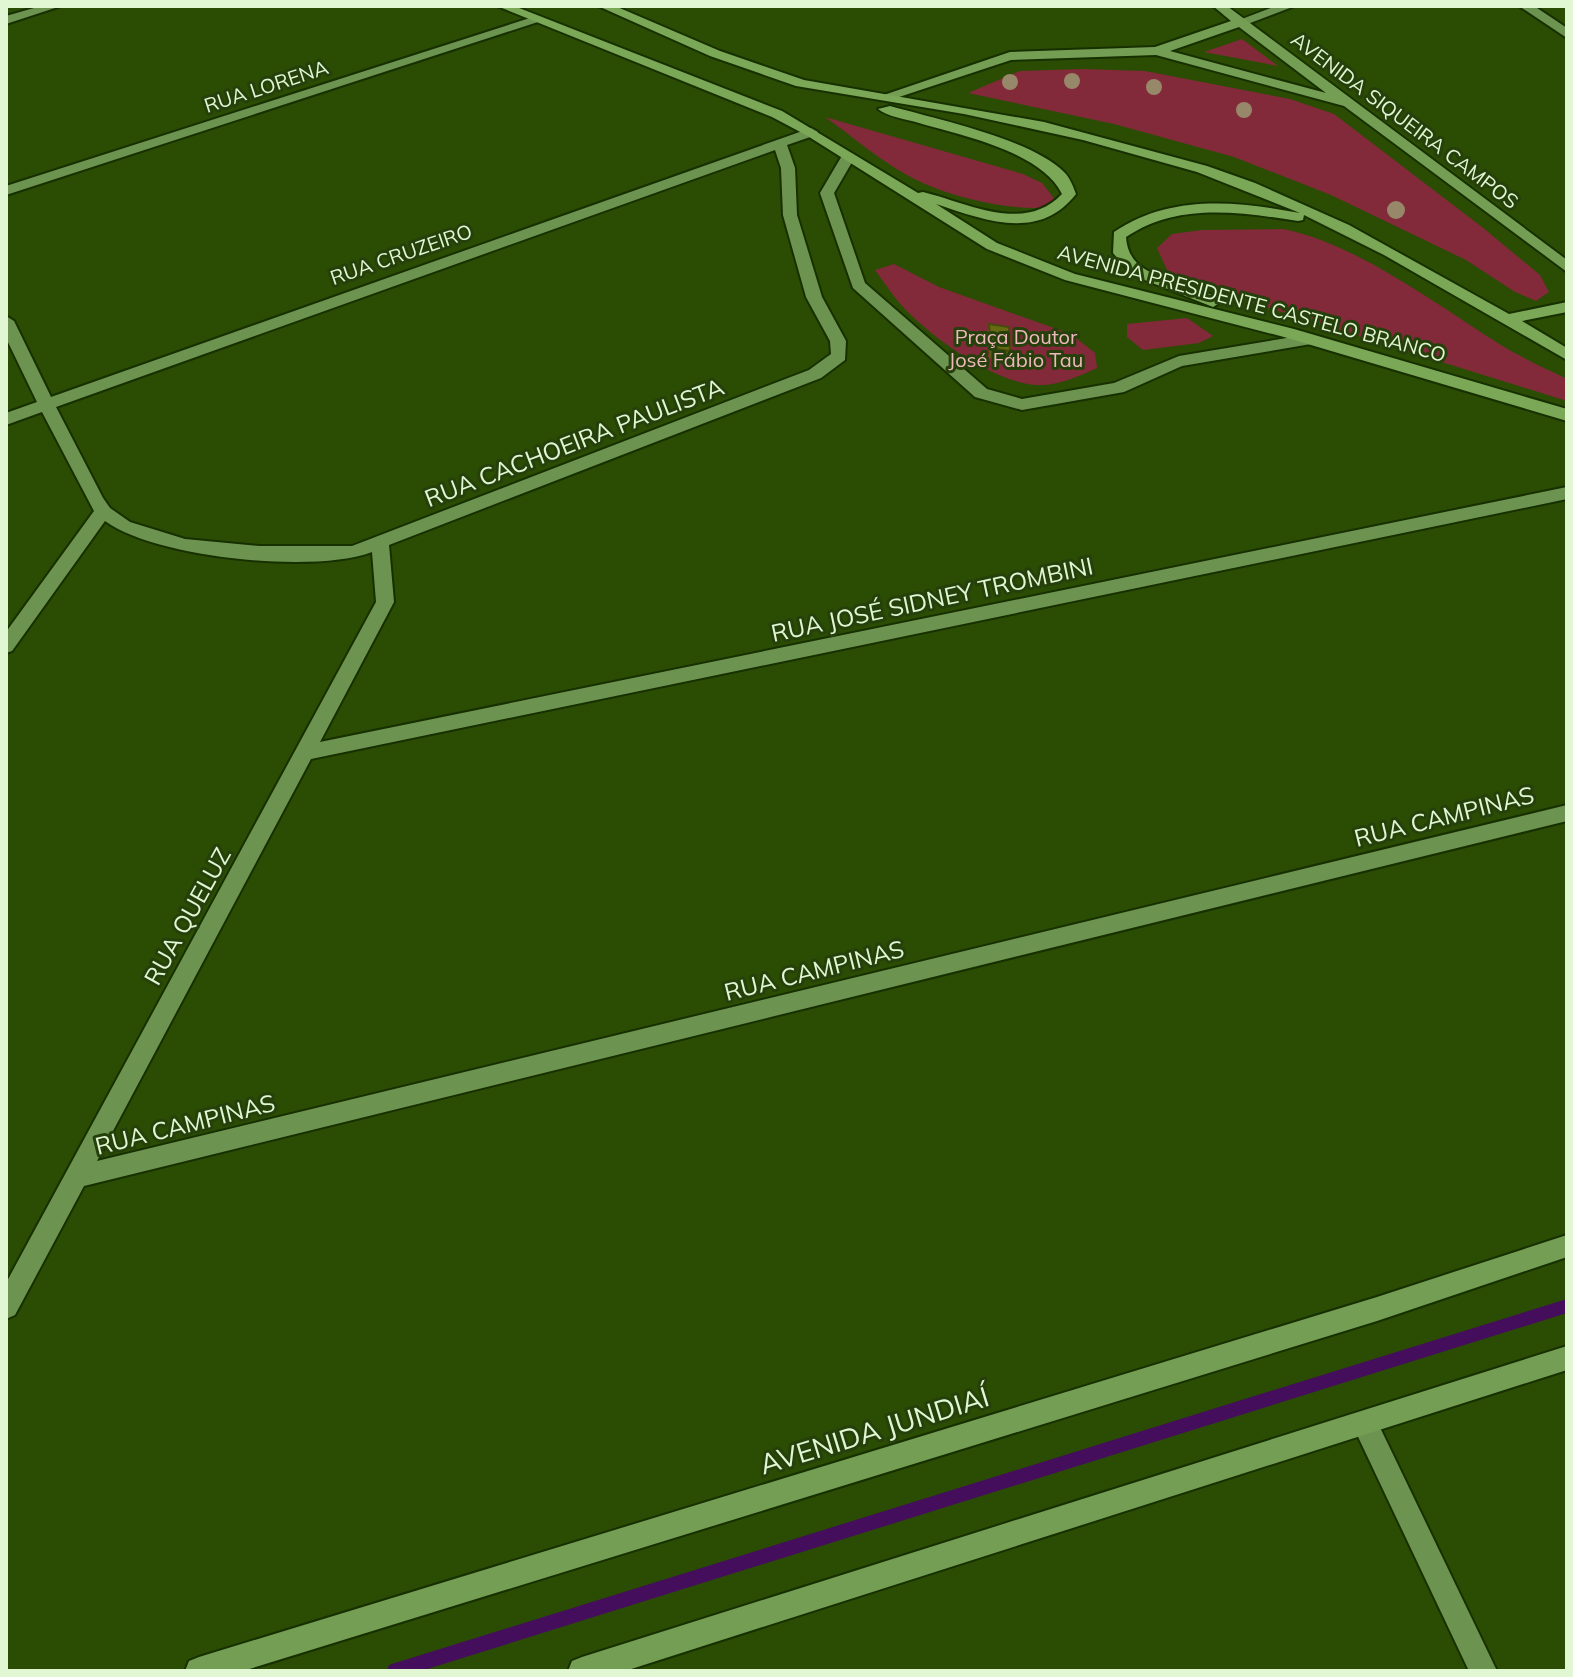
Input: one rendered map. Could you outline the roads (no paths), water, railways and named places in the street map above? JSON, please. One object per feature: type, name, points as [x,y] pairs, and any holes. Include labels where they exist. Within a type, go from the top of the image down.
[{"type":"main road","name":"AVENIDA PRESIDENTE CASTELO BRANCO","points":[[503,6],[777,114],[811,132],[992,246],[1070,277],[1311,339],[1567,415]]},
{"type":"main road","points":[[604,6],[765,71],[1017,151],[1045,164],[1061,177],[1069,194],[1059,209],[1036,219],[1015,220],[903,190]]},
{"type":"main road","name":"AVENIDA SIQUEIRA CAMPOS","points":[[1219,6],[1567,267]]},
{"type":"main road","points":[[885,97],[1010,56],[1156,51],[1240,22]]},
{"type":"main road","points":[[1156,51],[1355,105]]},
{"type":"main road","points":[[829,90],[885,97],[1116,145],[1203,170],[1334,223],[1567,355]]},
{"type":"main road","points":[[1288,333],[1137,272],[1120,253],[1119,235],[1136,221],[1164,211],[1266,212],[1334,223]]},
{"type":"main road","points":[[1507,319],[1567,307]]},
{"type":"main road","name":"AVENIDA JUNDIAÍ","points":[[199,1671],[1361,1314],[1567,1246]]},
{"type":"main road","points":[[582,1671],[1567,1358]]},
{"type":"street","points":[[6,20],[55,6]]},
{"type":"street","points":[[1240,22],[1289,6]]},
{"type":"street","points":[[1525,6],[1567,34]]},
{"type":"street","name":"RUA LORENA","points":[[6,191],[538,20]]},
{"type":"street","name":"RUA CRUZEIRO","points":[[6,419],[811,132]]},
{"type":"street","name":"RUA CACHOEIRA PAULISTA","points":[[103,511],[132,532],[163,543],[305,555],[353,552],[815,374],[839,356],[838,341],[814,297],[790,215],[788,168],[779,142]]},
{"type":"street","points":[[848,157],[827,193],[858,285],[981,393],[1022,405],[1118,388],[1179,361],[1311,339]]},
{"type":"street","points":[[6,321],[44,405],[103,511],[6,646]]},
{"type":"street","name":"RUA JOSÉ SIDNEY TROMBINI","points":[[306,752],[1567,493]]},
{"type":"street","name":"RUA QUELUZ","points":[[6,1307],[385,602],[380,543]]},
{"type":"street","name":"RUA CAMPINAS","points":[[74,1177],[1567,813]]},
{"type":"street","points":[[1365,1424],[1483,1671]]},
{"type":"waterway","points":[[395,1671],[1567,1306]]},
{"type":"park label","name":"Praça Doutor José Fábio Tau","points":[[1016,348]]}]
